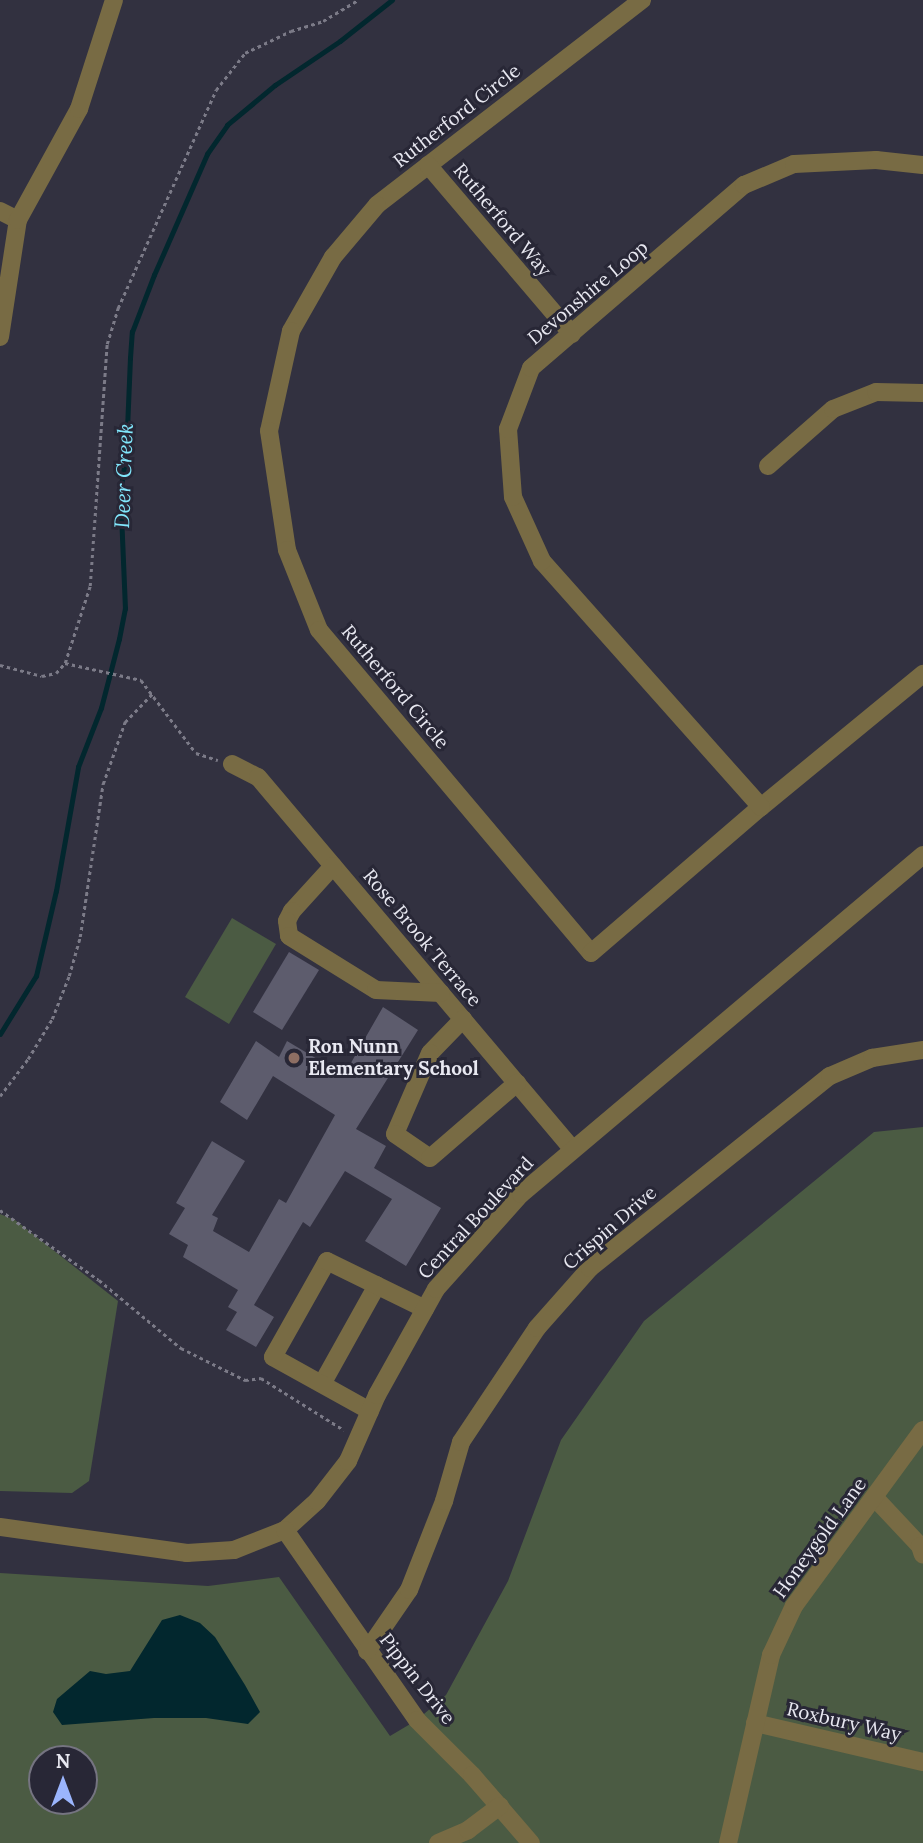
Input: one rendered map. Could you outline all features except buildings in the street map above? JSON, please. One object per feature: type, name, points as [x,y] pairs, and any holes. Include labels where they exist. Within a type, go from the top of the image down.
[{"type":"street","points":[[0,337],[18,220],[79,108],[114,0]]},
{"type":"street","name":"Rutherford Circle","points":[[642,0],[377,205],[333,257],[290,331],[269,431],[287,550],[319,630],[591,953],[761,807],[923,674]]},
{"type":"street","name":"Devonshire Loop","points":[[761,807],[542,561],[513,497],[508,429],[531,368],[744,186],[794,164],[876,160],[923,165]]},
{"type":"street","name":"Rutherford Way","points":[[428,165],[572,334]]},
{"type":"street","points":[[0,211],[18,220]]},
{"type":"street","points":[[768,466],[833,409],[876,392],[923,393]]},
{"type":"street","name":"Rose Brook Terrace","points":[[232,764],[258,777],[572,1148]]},
{"type":"street","name":"Central Boulevard","points":[[0,1527],[187,1553],[234,1550],[285,1530],[317,1501],[348,1461],[370,1411],[436,1289],[521,1194],[572,1148],[923,855]]},
{"type":"street","points":[[333,866],[292,911],[287,921],[289,936],[376,990],[441,993]]},
{"type":"street","points":[[463,1019],[430,1053],[395,1134],[430,1158],[517,1083]]},
{"type":"street","name":"Crispin Drive","points":[[367,1651],[410,1590],[444,1501],[461,1442],[537,1328],[590,1268],[830,1076],[872,1058],[923,1050]]},
{"type":"street","points":[[370,1411],[273,1357],[327,1261],[425,1309]]},
{"type":"street","points":[[322,1384],[377,1285]]},
{"type":"street","name":"Honeygold Lane","points":[[728,1843],[771,1655],[794,1606],[817,1570],[875,1498],[923,1430]]},
{"type":"street","points":[[875,1498],[920,1546],[923,1555]]},
{"type":"street","name":"Pippin Drive","points":[[285,1530],[417,1720],[500,1806],[531,1843]]},
{"type":"street","name":"Roxbury Way","points":[[755,1723],[923,1762]]},
{"type":"street","points":[[438,1843],[468,1830],[500,1806]]},
{"type":"path","points":[[0,665],[42,676],[56,673],[65,663],[90,586],[107,344],[118,308],[216,90],[245,53],[291,31],[323,21],[358,0]]},
{"type":"path","points":[[65,663],[136,678],[152,694],[196,753],[232,764]]},
{"type":"path","points":[[0,1096],[28,1059],[52,1019],[69,976],[80,937],[103,783],[125,722],[152,694]]},
{"type":"path","points":[[0,1210],[99,1280],[181,1348],[246,1380],[261,1378],[358,1437]]},
{"type":"shaded area","points":[[232,918],[276,944],[229,1024],[185,997]]},
{"type":"shaded area","points":[[923,1127],[923,1843],[0,1843],[0,1573],[208,1586],[279,1577],[390,1736],[417,1720],[446,1695],[508,1581],[561,1440],[644,1321],[874,1132]]},
{"type":"shaded area","points":[[0,1214],[15,1220],[118,1301],[89,1481],[72,1493],[0,1491]]},
{"type":"shaded area","points":[[180,1615],[200,1623],[215,1637],[245,1685],[260,1712],[248,1724],[206,1718],[154,1718],[62,1725],[53,1712],[57,1699],[90,1671],[106,1674],[130,1671],[162,1620]]},
{"type":"waterway","name":"Deer Creek","points":[[0,1034],[36,976],[56,891],[78,767],[101,708],[125,609],[120,492],[126,453],[132,332],[207,154],[227,125],[275,85],[340,41],[392,0]]},
{"type":"place","name":"Ron Nunn Elementary School","points":[[294,1058]]}]
